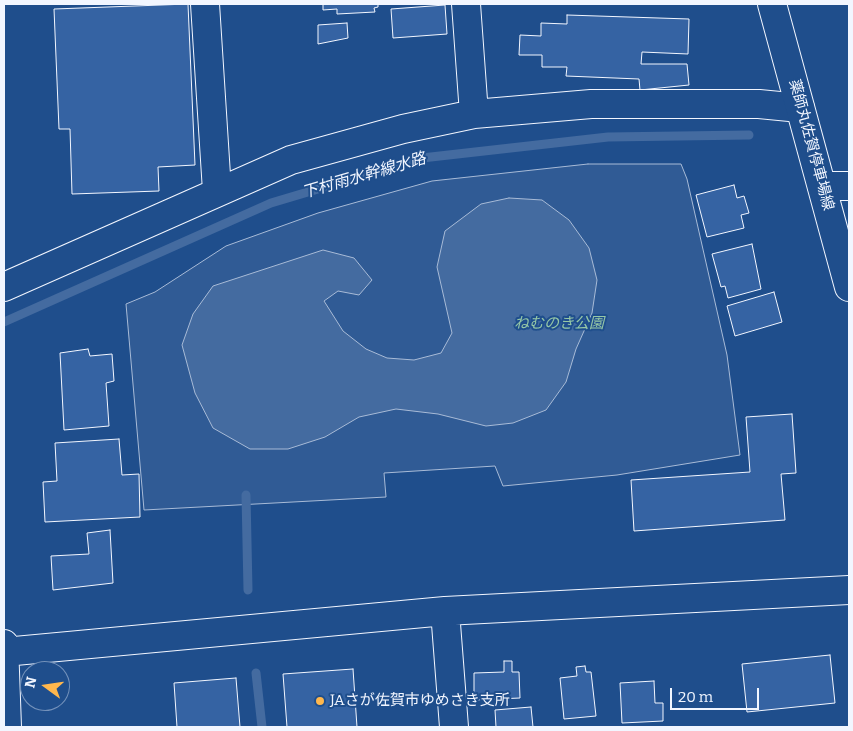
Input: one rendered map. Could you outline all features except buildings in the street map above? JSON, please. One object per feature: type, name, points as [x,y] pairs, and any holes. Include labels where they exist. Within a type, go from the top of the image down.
[{"type":"street","points":[[205,4],[217,191]]},
{"type":"street","points":[[466,4],[474,114]]},
{"type":"street","name":"薬師丸佐賀停車場線","points":[[772,4],[849,287]]},
{"type":"street","points":[[4,287],[217,191],[291,160],[403,129],[474,114],[591,104],[759,104],[800,108]]},
{"type":"street","points":[[819,178],[849,186]]},
{"type":"street","points":[[4,652],[445,611],[849,590]]},
{"type":"street","points":[[445,611],[454,727]]},
{"type":"street","points":[[4,644],[7,727]]},
{"type":"green space","name":"ねむのき公園","points":[[588,164],[681,164],[687,179],[727,355],[740,455],[617,475],[503,486],[495,466],[384,473],[386,497],[144,510],[126,304],[155,292],[226,246],[318,213],[432,181]]},
{"type":"shaded area","points":[[509,198],[542,200],[569,220],[589,248],[597,280],[592,313],[576,349],[566,382],[546,410],[513,423],[486,426],[438,414],[396,409],[359,417],[325,437],[288,449],[250,449],[213,428],[195,393],[182,345],[193,314],[213,286],[323,250],[354,258],[372,280],[359,295],[338,291],[324,301],[343,331],[366,349],[387,358],[414,360],[441,353],[452,333],[437,267],[445,231],[481,204]]},
{"type":"waterway","name":"下村雨水幹線水路","points":[[4,322],[271,203],[422,158],[608,137],[749,135]]},
{"type":"waterway","points":[[246,495],[248,590]]},
{"type":"waterway","points":[[256,673],[262,727]]},
{"type":"place","name":"JAさが佐賀市ゆめさき支所","points":[[320,701]]}]
